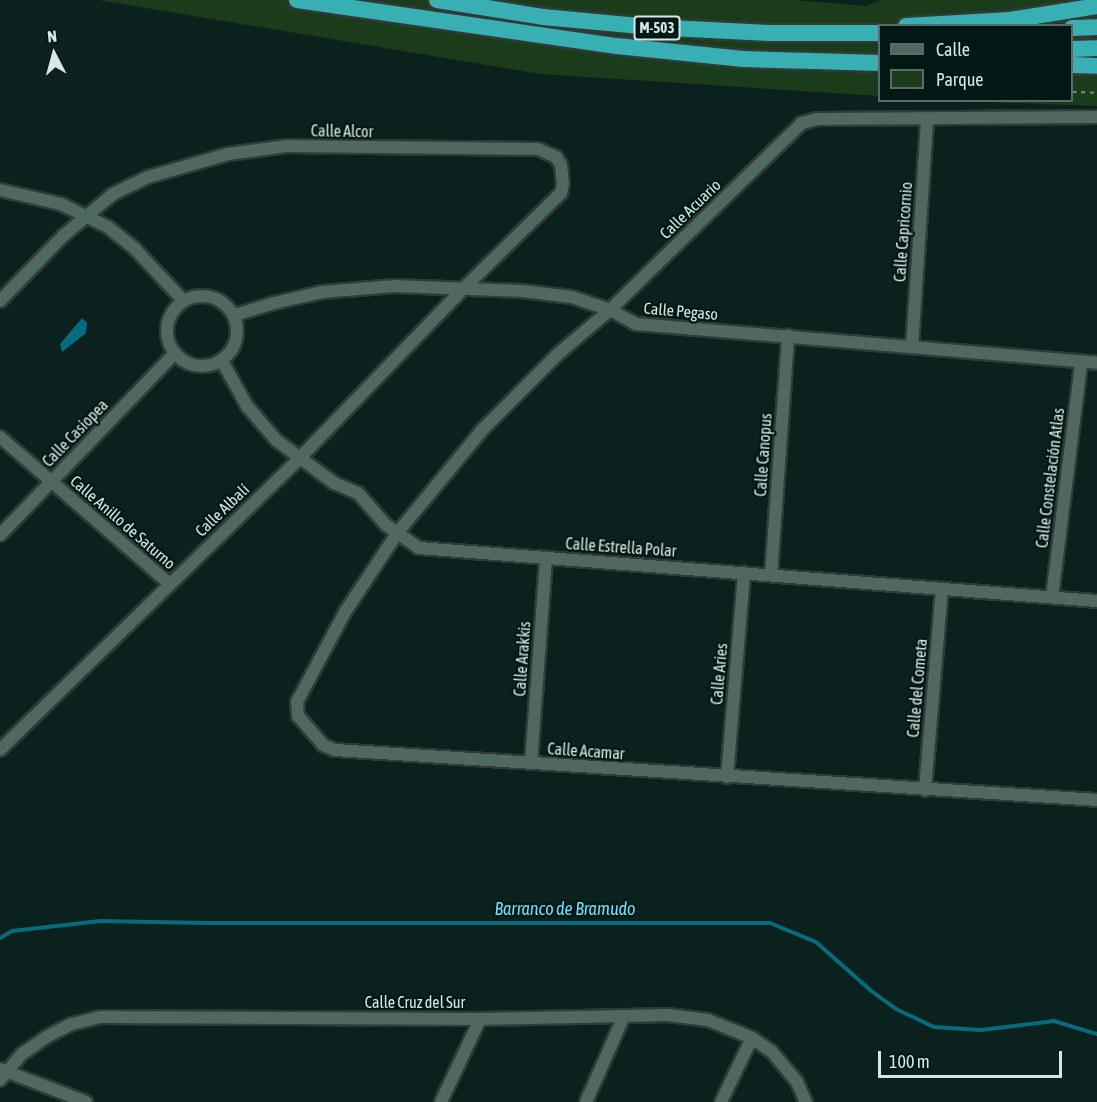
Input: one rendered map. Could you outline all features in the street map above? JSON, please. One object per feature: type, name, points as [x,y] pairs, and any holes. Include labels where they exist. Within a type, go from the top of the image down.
[{"type":"highway","name":"M-503","points":[[297,0],[617,46],[743,59],[878,63]]},
{"type":"highway","name":"M-503","points":[[437,0],[555,19],[650,27],[769,33],[878,33]]},
{"type":"highway","points":[[941,24],[1010,20],[1097,6]]},
{"type":"highway","name":"M-503","points":[[769,33],[878,27]]},
{"type":"highway","points":[[1073,27],[1097,27]]},
{"type":"highway","name":"M-503","points":[[617,46],[878,56]]},
{"type":"highway","points":[[1073,49],[1097,48]]},
{"type":"highway","points":[[1073,65],[1097,66]]},
{"type":"street","name":"Calle Acuario","points":[[398,532],[483,429],[558,354],[610,310],[802,123],[817,119],[1097,117]]},
{"type":"street","name":"Calle Capricornio","points":[[912,347],[927,119]]},
{"type":"street","name":"Calle Alcor","points":[[0,301],[63,236],[112,194],[148,177],[228,154],[287,146],[538,149],[556,156],[561,165],[563,183],[561,193],[463,289]]},
{"type":"street","points":[[0,190],[61,204],[87,215],[135,249],[182,299]]},
{"type":"street","name":"Calle Pegaso","points":[[235,315],[322,292],[395,286],[463,289],[572,297],[610,310],[636,324],[1097,363]]},
{"type":"street","name":"Calle Albalí","points":[[0,750],[299,459],[463,289]]},
{"type":"street","points":[[205,295],[220,299],[235,315],[238,332],[233,350],[222,362],[199,367],[185,363],[174,354],[166,333],[170,314],[182,299],[205,295]]},
{"type":"street","name":"Calle Canopus","points":[[771,575],[788,336]]},
{"type":"street","name":"Calle Casiopea","points":[[0,535],[174,354]]},
{"type":"street","name":"Calle Estrella Polar","points":[[222,362],[247,406],[276,440],[334,483],[358,493],[386,525],[419,548],[1097,601]]},
{"type":"street","name":"Calle Constelación Atlas","points":[[1052,597],[1081,363]]},
{"type":"street","name":"Calle Anillo de Saturno","points":[[0,437],[170,584]]},
{"type":"street","name":"Calle Acamar","points":[[398,532],[345,612],[306,680],[297,702],[298,716],[323,745],[335,750],[1097,801]]},
{"type":"street","name":"Calle Arakkis","points":[[531,764],[546,558]]},
{"type":"street","name":"Calle Aries","points":[[727,777],[744,573]]},
{"type":"street","name":"Calle del Cometa","points":[[925,790],[942,589]]},
{"type":"street","name":"Calle Cruz del Sur","points":[[2,1074],[22,1054],[46,1037],[72,1024],[100,1017],[480,1019],[668,1015],[708,1020],[752,1038],[772,1052],[797,1082],[806,1102]]},
{"type":"street","points":[[585,1102],[624,1016]]},
{"type":"street","points":[[441,1102],[480,1019]]},
{"type":"street","points":[[721,1102],[752,1038]]},
{"type":"street","points":[[2,1074],[86,1102]]},
{"type":"path","points":[[1073,92],[1097,93]]},
{"type":"green space","points":[[98,0],[794,0],[866,6],[880,0],[1097,0],[1097,106],[986,102],[1073,102],[1073,24],[878,24],[878,96],[540,74]]},
{"type":"water","points":[[82,318],[87,323],[86,333],[62,352],[60,344]]},
{"type":"waterway","name":"Barranco de Bramudo","points":[[0,938],[12,931],[100,921],[770,923],[816,942],[870,990],[896,1009],[934,1027],[981,1030],[1054,1021],[1097,1034]]}]
